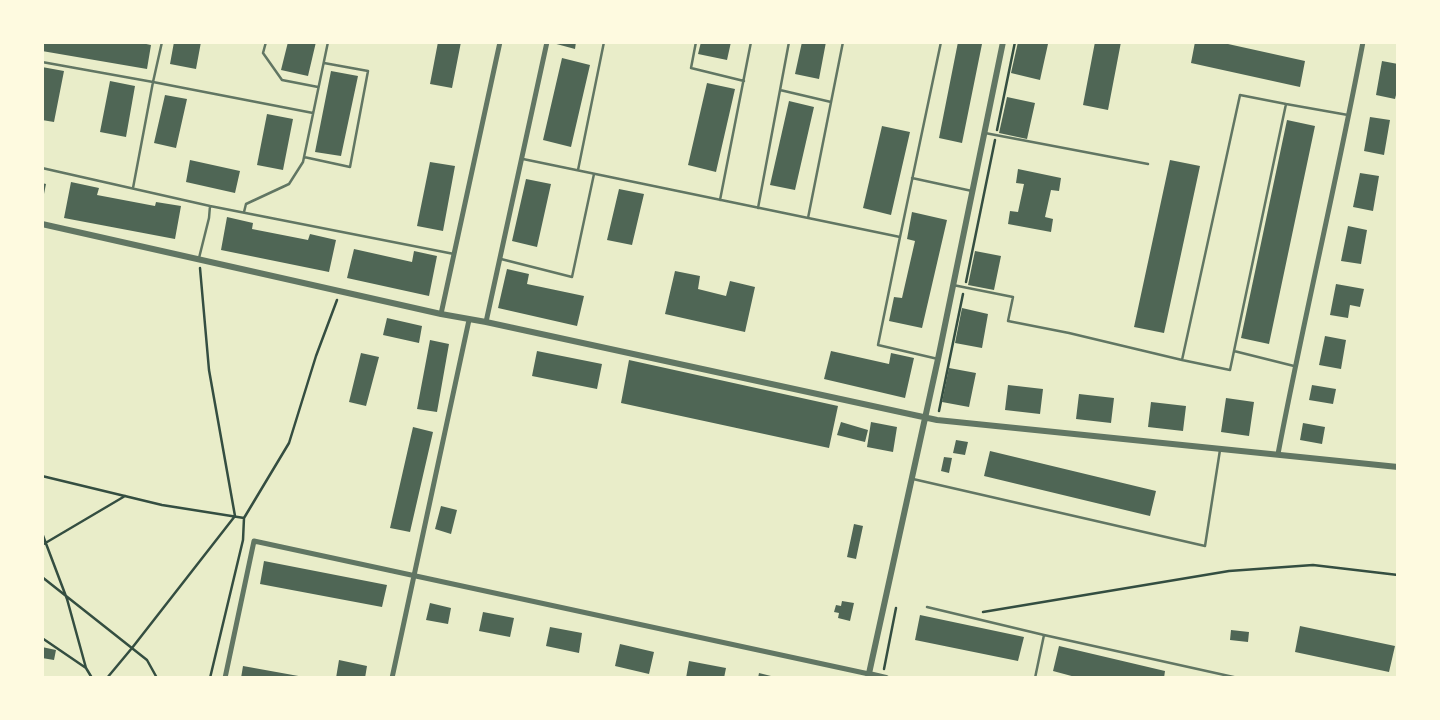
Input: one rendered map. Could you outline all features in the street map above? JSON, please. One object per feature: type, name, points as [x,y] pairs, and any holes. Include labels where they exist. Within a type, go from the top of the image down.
[{"type":"street","points":[[441,314],[500,42]]},
{"type":"street","points":[[486,322],[547,42]]},
{"type":"street","points":[[869,676],[1004,42]]},
{"type":"street","points":[[1278,454],[1294,366],[1349,116],[1363,42]]},
{"type":"street","points":[[42,224],[441,314],[486,322],[925,418],[1398,467]]},
{"type":"street","points":[[392,678],[469,320]]},
{"type":"street","points":[[225,678],[254,541],[869,676],[885,674]]},
{"type":"lane","points":[[133,188],[162,42]]},
{"type":"lane","points":[[266,42],[263,53],[282,80],[318,87]]},
{"type":"lane","points":[[244,213],[246,204],[289,184],[303,162],[328,42]]},
{"type":"lane","points":[[578,170],[604,42]]},
{"type":"lane","points":[[696,42],[691,68],[744,81]]},
{"type":"lane","points":[[720,200],[751,42]]},
{"type":"lane","points":[[758,208],[789,42]]},
{"type":"lane","points":[[808,218],[843,42]]},
{"type":"lane","points":[[938,359],[878,345],[941,42]]},
{"type":"lane","points":[[42,62],[313,113]]},
{"type":"lane","points":[[304,157],[350,166],[368,72],[324,63]]},
{"type":"lane","points":[[780,90],[831,102]]},
{"type":"lane","points":[[1182,360],[1240,95],[1349,116]]},
{"type":"lane","points":[[953,285],[1013,297],[1008,321],[1230,370],[1286,104]]},
{"type":"lane","points":[[985,133],[1148,164]]},
{"type":"lane","points":[[521,159],[900,237]]},
{"type":"lane","points":[[42,168],[210,206],[454,254]]},
{"type":"lane","points":[[500,259],[572,277],[594,174]]},
{"type":"lane","points":[[912,178],[973,191]]},
{"type":"lane","points":[[199,259],[210,206]]},
{"type":"lane","points":[[1234,352],[1294,366]]},
{"type":"lane","points":[[912,478],[1205,546],[1220,449]]},
{"type":"lane","points":[[927,607],[1238,678]]},
{"type":"lane","points":[[1036,678],[1044,635]]},
{"type":"lane","points":[[1215,678],[1216,673]]},
{"type":"path","points":[[937,420],[1015,42]]},
{"type":"path","points":[[107,678],[234,516],[209,370],[199,259]]},
{"type":"path","points":[[210,678],[242,540],[244,518],[289,443],[316,356],[340,291]]},
{"type":"path","points":[[42,476],[162,505],[244,518]]},
{"type":"path","points":[[42,544],[125,496]]},
{"type":"path","points":[[42,533],[66,595],[86,668],[92,678]]},
{"type":"path","points":[[242,540],[254,541]]},
{"type":"path","points":[[981,613],[1229,571],[1313,565],[1398,575]]},
{"type":"path","points":[[42,577],[147,660],[157,678]]},
{"type":"path","points":[[885,674],[896,608]]},
{"type":"path","points":[[42,638],[86,668]]},
{"type":"building","points":[[42,42],[137,42],[151,45],[147,69],[42,51]]},
{"type":"building","points":[[174,42],[201,42],[196,69],[170,64]]},
{"type":"building","points":[[288,42],[316,42],[308,76],[281,70]]},
{"type":"building","points":[[438,42],[461,42],[452,88],[430,84]]},
{"type":"building","points":[[549,42],[576,42],[575,49]]},
{"type":"building","points":[[701,42],[731,42],[727,60],[698,54]]},
{"type":"building","points":[[802,42],[826,42],[819,79],[795,74]]},
{"type":"building","points":[[958,42],[982,44],[962,143],[939,138]]},
{"type":"building","points":[[1018,42],[1048,44],[1040,80],[1011,73]]},
{"type":"building","points":[[1095,42],[1121,42],[1108,110],[1083,105]]},
{"type":"building","points":[[1195,42],[1219,42],[1305,61],[1300,87],[1191,63]]},
{"type":"building","points":[[562,58],[590,65],[571,147],[543,140]]},
{"type":"building","points":[[1382,61],[1398,64],[1398,87],[1395,99],[1376,95]]},
{"type":"building","points":[[42,67],[64,71],[54,122],[42,120]]},
{"type":"building","points":[[331,71],[358,76],[341,156],[315,152]]},
{"type":"building","points":[[110,81],[135,86],[126,137],[100,132]]},
{"type":"building","points":[[707,83],[735,89],[716,172],[688,165]]},
{"type":"building","points":[[165,95],[187,99],[176,148],[154,143]]},
{"type":"building","points":[[1007,97],[1035,103],[1027,139],[999,133]]},
{"type":"building","points":[[789,101],[814,107],[795,190],[770,185]]},
{"type":"building","points":[[267,114],[293,119],[283,170],[257,165]]},
{"type":"building","points":[[1370,117],[1390,120],[1384,155],[1364,151]]},
{"type":"building","points":[[1287,120],[1315,126],[1269,344],[1241,338]]},
{"type":"building","points":[[882,126],[910,132],[891,215],[863,208]]},
{"type":"building","points":[[190,160],[240,171],[235,193],[186,182]]},
{"type":"building","points":[[1170,160],[1200,166],[1164,333],[1134,327]]},
{"type":"building","points":[[430,162],[455,166],[443,231],[417,226]]},
{"type":"building","points":[[1018,169],[1061,178],[1059,191],[1051,190],[1045,217],[1053,219],[1051,232],[1008,224],[1010,211],[1018,212],[1024,184],[1016,183]]},
{"type":"building","points":[[1360,173],[1379,176],[1373,211],[1353,207]]},
{"type":"building","points":[[526,179],[551,184],[537,247],[512,241]]},
{"type":"building","points":[[71,182],[99,188],[97,195],[155,206],[156,202],[181,206],[175,239],[64,218]]},
{"type":"building","points":[[42,183],[46,184],[43,199],[42,199]]},
{"type":"building","points":[[619,189],[644,194],[632,245],[607,240]]},
{"type":"building","points":[[912,212],[947,220],[922,328],[889,321],[894,297],[902,298],[915,241],[907,239]]},
{"type":"building","points":[[227,217],[253,223],[252,229],[308,240],[310,234],[336,240],[329,272],[221,250]]},
{"type":"building","points":[[1348,226],[1367,230],[1361,264],[1341,261]]},
{"type":"building","points":[[354,249],[412,262],[414,251],[437,256],[429,296],[347,278]]},
{"type":"building","points":[[975,251],[1001,256],[994,290],[968,285]]},
{"type":"building","points":[[507,269],[529,274],[527,284],[584,296],[577,326],[498,308]]},
{"type":"building","points":[[675,271],[700,276],[698,289],[726,296],[730,281],[755,287],[745,332],[665,314]]},
{"type":"building","points":[[1336,284],[1364,289],[1360,307],[1350,305],[1348,318],[1330,315]]},
{"type":"building","points":[[962,308],[988,314],[982,348],[955,343]]},
{"type":"building","points":[[387,318],[422,326],[419,343],[383,335]]},
{"type":"building","points":[[1325,336],[1346,340],[1341,369],[1319,365]]},
{"type":"building","points":[[430,340],[449,344],[437,412],[417,409]]},
{"type":"building","points":[[537,351],[602,364],[597,389],[532,376]]},
{"type":"building","points":[[831,351],[889,364],[891,353],[914,358],[905,398],[824,379]]},
{"type":"building","points":[[361,353],[379,357],[366,406],[349,402]]},
{"type":"building","points":[[629,360],[838,406],[829,448],[621,403]]},
{"type":"building","points":[[949,368],[976,373],[969,407],[942,402]]},
{"type":"building","points":[[1008,385],[1043,389],[1040,414],[1005,410]]},
{"type":"building","points":[[1312,385],[1336,389],[1333,404],[1309,400]]},
{"type":"building","points":[[1079,394],[1114,398],[1111,423],[1076,419]]},
{"type":"building","points":[[1226,398],[1254,402],[1249,436],[1221,432]]},
{"type":"building","points":[[1151,402],[1186,406],[1183,431],[1148,427]]},
{"type":"building","points":[[841,422],[868,430],[865,442],[837,435]]},
{"type":"building","points":[[871,422],[897,427],[893,452],[867,447]]},
{"type":"building","points":[[1303,423],[1325,427],[1322,444],[1300,440]]},
{"type":"building","points":[[413,427],[433,432],[410,532],[390,528]]},
{"type":"building","points":[[956,440],[968,442],[965,455],[953,453]]},
{"type":"building","points":[[990,451],[1156,491],[1150,516],[984,476]]},
{"type":"building","points":[[944,457],[952,458],[949,473],[941,471]]},
{"type":"building","points":[[441,506],[457,510],[451,534],[435,529]]},
{"type":"building","points":[[854,524],[863,526],[856,559],[847,557]]},
{"type":"building","points":[[264,561],[387,585],[382,607],[260,584]]},
{"type":"building","points":[[842,601],[854,603],[850,621],[838,618],[839,613],[834,612],[836,605],[841,606]]},
{"type":"building","points":[[430,603],[451,608],[448,624],[426,620]]},
{"type":"building","points":[[483,612],[514,618],[510,637],[479,631]]},
{"type":"building","points":[[920,615],[1024,637],[1018,661],[915,640]]},
{"type":"building","points":[[1300,626],[1395,646],[1389,672],[1295,652]]},
{"type":"building","points":[[550,627],[582,633],[579,653],[546,646]]},
{"type":"building","points":[[1231,630],[1249,632],[1248,642],[1230,640]]},
{"type":"building","points":[[620,644],[654,652],[649,674],[615,666]]},
{"type":"building","points":[[1059,646],[1165,671],[1164,678],[1079,678],[1053,671]]},
{"type":"building","points":[[42,647],[56,650],[54,660],[42,658]]},
{"type":"building","points":[[339,660],[367,666],[365,678],[336,678]]},
{"type":"building","points":[[689,661],[726,668],[724,678],[686,678]]},
{"type":"building","points":[[243,666],[304,677],[304,678],[241,678]]},
{"type":"building","points":[[759,673],[775,677],[775,678],[758,678]]}]
